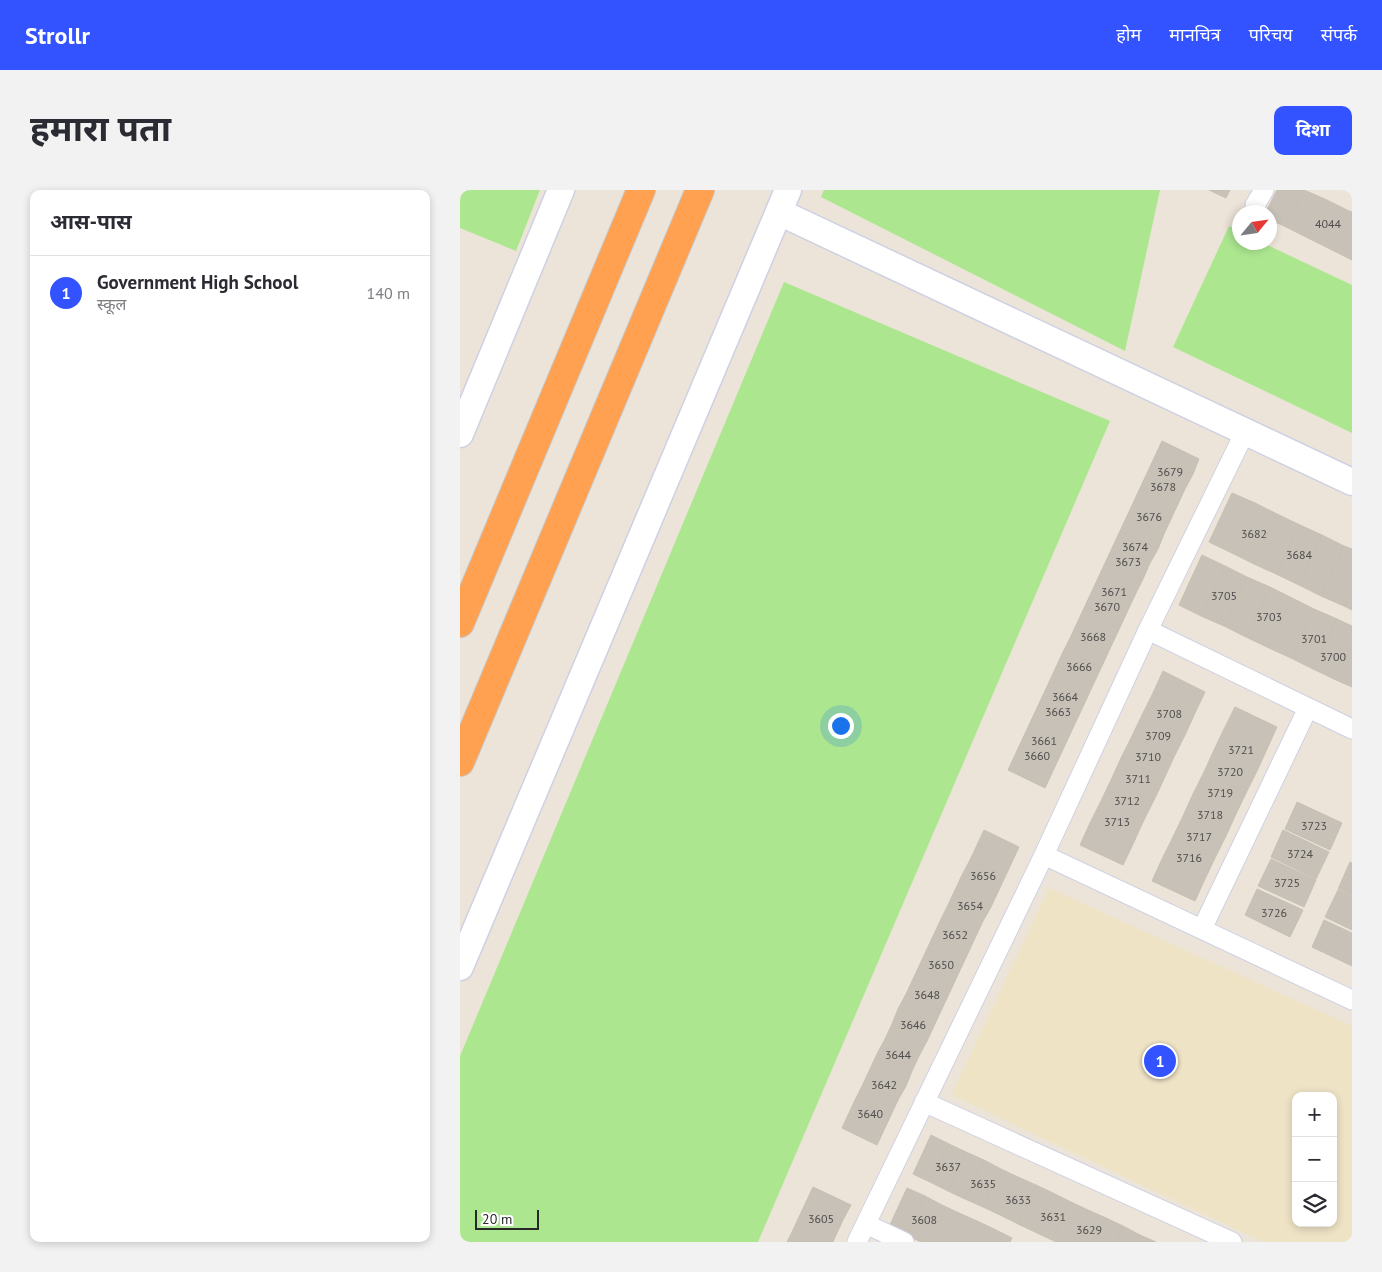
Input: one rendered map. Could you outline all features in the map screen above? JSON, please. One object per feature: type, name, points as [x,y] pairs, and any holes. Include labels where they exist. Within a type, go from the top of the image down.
[{"type":"highway","points":[[460,623],[641,190]]},
{"type":"highway","points":[[460,762],[700,190]]},
{"type":"street","points":[[460,434],[561,190]]},
{"type":"street","points":[[462,958],[783,201],[1245,432],[1352,482]]},
{"type":"street","points":[[858,1242],[1044,855],[1148,630],[1245,432]]},
{"type":"street","points":[[1148,630],[1352,729]]},
{"type":"street","points":[[1202,930],[1308,708]]},
{"type":"street","points":[[1044,855],[1352,1000]]},
{"type":"street","points":[[924,1102],[1232,1242]]},
{"type":"street","points":[[866,1224],[904,1242]]},
{"type":"shaded area","points":[[1049,888],[1352,1026],[1352,1242],[1263,1242],[951,1095]]},
{"type":"green space","points":[[460,190],[540,190],[516,251],[460,228]]},
{"type":"green space","points":[[824,190],[1160,190],[1125,351],[821,197]]},
{"type":"green space","points":[[1229,226],[1232,228],[1232,250],[1277,250],[1352,285],[1352,433],[1173,347]]},
{"type":"green space","points":[[784,282],[1110,421],[758,1242],[460,1242],[460,1056]]},
{"type":"building","points":[[1209,190],[1230,190],[1226,198]]},
{"type":"building","points":[[1277,190],[1304,190],[1286,227],[1277,223],[1277,205],[1270,205]]},
{"type":"building","points":[[1304,190],[1327,200],[1308,238],[1286,227]]},
{"type":"building","points":[[1327,200],[1349,211],[1330,249],[1308,238]]},
{"type":"building","points":[[1349,211],[1352,212],[1352,260],[1330,249]]},
{"type":"building","points":[[1162,441],[1199,459],[1193,474],[1155,456]]},
{"type":"building","points":[[1155,456],[1193,474],[1185,489],[1148,471]]},
{"type":"building","points":[[1148,471],[1185,489],[1178,504],[1141,486]]},
{"type":"building","points":[[1141,486],[1178,504],[1171,519],[1134,501]]},
{"type":"building","points":[[1232,493],[1255,503],[1232,553],[1209,542]]},
{"type":"building","points":[[1134,501],[1171,519],[1164,534],[1127,516]]},
{"type":"building","points":[[1255,503],[1277,514],[1254,564],[1232,553]]},
{"type":"building","points":[[1277,514],[1300,525],[1276,574],[1254,564]]},
{"type":"building","points":[[1127,516],[1164,534],[1158,549],[1120,531]]},
{"type":"building","points":[[1300,525],[1322,535],[1299,585],[1276,574]]},
{"type":"building","points":[[1120,531],[1158,549],[1150,563],[1113,546]]},
{"type":"building","points":[[1322,535],[1344,546],[1321,596],[1299,585]]},
{"type":"building","points":[[1113,546],[1150,563],[1143,579],[1106,561]]},
{"type":"building","points":[[1344,546],[1352,549],[1352,588],[1344,606],[1321,596]]},
{"type":"building","points":[[1202,555],[1225,566],[1201,616],[1179,605]]},
{"type":"building","points":[[1106,561],[1143,579],[1136,593],[1099,576]]},
{"type":"building","points":[[1225,566],[1247,577],[1224,626],[1201,616]]},
{"type":"building","points":[[1099,576],[1136,593],[1129,608],[1092,591]]},
{"type":"building","points":[[1247,577],[1270,587],[1246,637],[1224,626]]},
{"type":"building","points":[[1270,587],[1292,598],[1269,648],[1246,637]]},
{"type":"building","points":[[1352,588],[1352,610],[1344,606]]},
{"type":"building","points":[[1092,591],[1129,608],[1122,623],[1085,606]]},
{"type":"building","points":[[1292,598],[1314,609],[1291,658],[1269,648]]},
{"type":"building","points":[[1085,606],[1122,623],[1115,638],[1078,621]]},
{"type":"building","points":[[1314,609],[1337,619],[1313,669],[1291,658]]},
{"type":"building","points":[[1337,619],[1352,626],[1352,645],[1336,680],[1313,669]]},
{"type":"building","points":[[1078,621],[1115,638],[1108,653],[1071,636]]},
{"type":"building","points":[[1071,636],[1108,653],[1101,668],[1064,650]]},
{"type":"building","points":[[1352,645],[1352,687],[1336,680]]},
{"type":"building","points":[[1064,650],[1101,668],[1094,683],[1057,665]]},
{"type":"building","points":[[1057,665],[1094,683],[1087,698],[1050,680]]},
{"type":"building","points":[[1163,671],[1205,692],[1195,713],[1153,693]]},
{"type":"building","points":[[1050,680],[1087,698],[1080,713],[1043,695]]},
{"type":"building","points":[[1153,693],[1195,713],[1185,735],[1142,715]]},
{"type":"building","points":[[1043,695],[1080,713],[1073,728],[1036,710]]},
{"type":"building","points":[[1235,707],[1277,727],[1267,749],[1224,729]]},
{"type":"building","points":[[1036,710],[1073,728],[1066,743],[1029,725]]},
{"type":"building","points":[[1142,715],[1185,735],[1174,757],[1132,736]]},
{"type":"building","points":[[1029,725],[1066,743],[1059,758],[1022,740]]},
{"type":"building","points":[[1224,729],[1267,749],[1257,771],[1214,750]]},
{"type":"building","points":[[1132,736],[1174,757],[1164,779],[1121,758]]},
{"type":"building","points":[[1022,740],[1059,758],[1052,773],[1015,755]]},
{"type":"building","points":[[1214,750],[1257,771],[1246,793],[1204,772]]},
{"type":"building","points":[[1015,755],[1052,773],[1045,788],[1008,770]]},
{"type":"building","points":[[1121,758],[1164,779],[1154,800],[1111,780]]},
{"type":"building","points":[[1204,772],[1246,793],[1236,814],[1193,794]]},
{"type":"building","points":[[1111,780],[1154,800],[1143,822],[1101,801]]},
{"type":"building","points":[[1193,794],[1236,814],[1226,836],[1183,816]]},
{"type":"building","points":[[1101,801],[1143,822],[1133,844],[1090,823]]},
{"type":"building","points":[[1297,802],[1342,823],[1330,850],[1285,829]]},
{"type":"building","points":[[1183,816],[1226,836],[1215,858],[1173,837]]},
{"type":"building","points":[[1090,823],[1133,844],[1123,865],[1080,845]]},
{"type":"building","points":[[984,830],[1019,847],[1012,862],[977,845]]},
{"type":"building","points":[[1283,830],[1329,852],[1316,879],[1271,857]]},
{"type":"building","points":[[1173,837],[1215,858],[1205,879],[1162,859]]},
{"type":"building","points":[[977,845],[1012,862],[1005,877],[970,860]]},
{"type":"building","points":[[1162,859],[1205,879],[1195,901],[1152,881]]},
{"type":"building","points":[[1271,859],[1316,880],[1304,907],[1258,886]]},
{"type":"building","points":[[970,860],[1005,877],[998,892],[962,875]]},
{"type":"building","points":[[1350,862],[1352,863],[1352,896],[1338,889]]},
{"type":"building","points":[[962,875],[998,892],[991,907],[955,890]]},
{"type":"building","points":[[1257,889],[1303,910],[1290,937],[1245,915]]},
{"type":"building","points":[[955,890],[991,907],[983,921],[948,905]]},
{"type":"building","points":[[1338,890],[1352,897],[1352,930],[1325,917]]},
{"type":"building","points":[[948,905],[983,921],[976,936],[941,919]]},
{"type":"building","points":[[941,919],[976,936],[969,951],[934,934]]},
{"type":"building","points":[[1324,920],[1352,933],[1352,966],[1312,947]]},
{"type":"building","points":[[934,934],[969,951],[962,966],[927,949]]},
{"type":"building","points":[[927,949],[962,966],[955,981],[920,964]]},
{"type":"building","points":[[920,964],[955,981],[948,996],[913,979]]},
{"type":"building","points":[[913,979],[948,996],[941,1011],[906,994]]},
{"type":"building","points":[[906,994],[941,1011],[934,1026],[898,1009]]},
{"type":"building","points":[[898,1009],[934,1026],[927,1041],[892,1024]]},
{"type":"building","points":[[892,1024],[927,1041],[919,1056],[885,1039]]},
{"type":"building","points":[[885,1039],[919,1056],[912,1071],[877,1054]]},
{"type":"building","points":[[877,1054],[912,1071],[906,1086],[870,1069]]},
{"type":"building","points":[[870,1069],[906,1086],[898,1100],[863,1084]]},
{"type":"building","points":[[863,1084],[898,1100],[891,1115],[856,1098]]},
{"type":"building","points":[[856,1098],[891,1115],[884,1130],[849,1113]]},
{"type":"building","points":[[849,1113],[884,1130],[877,1145],[842,1128]]},
{"type":"building","points":[[931,1135],[949,1144],[930,1182],[913,1174]]},
{"type":"building","points":[[949,1144],[966,1152],[948,1191],[930,1182]]},
{"type":"building","points":[[966,1152],[984,1160],[965,1199],[948,1191]]},
{"type":"building","points":[[984,1160],[1001,1169],[983,1207],[965,1199]]},
{"type":"building","points":[[1001,1169],[1018,1177],[1000,1215],[983,1207]]},
{"type":"building","points":[[1018,1177],[1036,1185],[1018,1224],[1000,1215]]},
{"type":"building","points":[[1036,1185],[1053,1193],[1035,1232],[1018,1224]]},
{"type":"building","points":[[813,1187],[851,1205],[843,1220],[806,1202]]},
{"type":"building","points":[[907,1188],[925,1196],[906,1235],[889,1227]]},
{"type":"building","points":[[1053,1193],[1071,1202],[1052,1240],[1035,1232]]},
{"type":"building","points":[[925,1196],[942,1205],[925,1242],[921,1242],[906,1235]]},
{"type":"building","points":[[806,1202],[843,1220],[836,1235],[799,1217]]},
{"type":"building","points":[[1071,1202],[1088,1210],[1073,1242],[1056,1242],[1052,1240]]},
{"type":"building","points":[[942,1205],[959,1213],[946,1242],[925,1242]]},
{"type":"building","points":[[1088,1210],[1106,1218],[1094,1242],[1073,1242]]},
{"type":"building","points":[[959,1213],[977,1221],[967,1242],[946,1242]]},
{"type":"building","points":[[799,1217],[836,1235],[833,1242],[812,1242],[792,1232]]},
{"type":"building","points":[[1106,1218],[1123,1226],[1116,1242],[1094,1242]]},
{"type":"building","points":[[977,1221],[994,1229],[988,1242],[967,1242]]},
{"type":"building","points":[[1123,1226],[1140,1235],[1137,1242],[1116,1242]]},
{"type":"building","points":[[994,1229],[1012,1238],[1010,1242],[988,1242]]},
{"type":"building","points":[[792,1232],[812,1242],[787,1242]]},
{"type":"building","points":[[1140,1235],[1156,1242],[1137,1242]]},
{"type":"place","name":"Government High School","points":[[1160,1061]]}]
